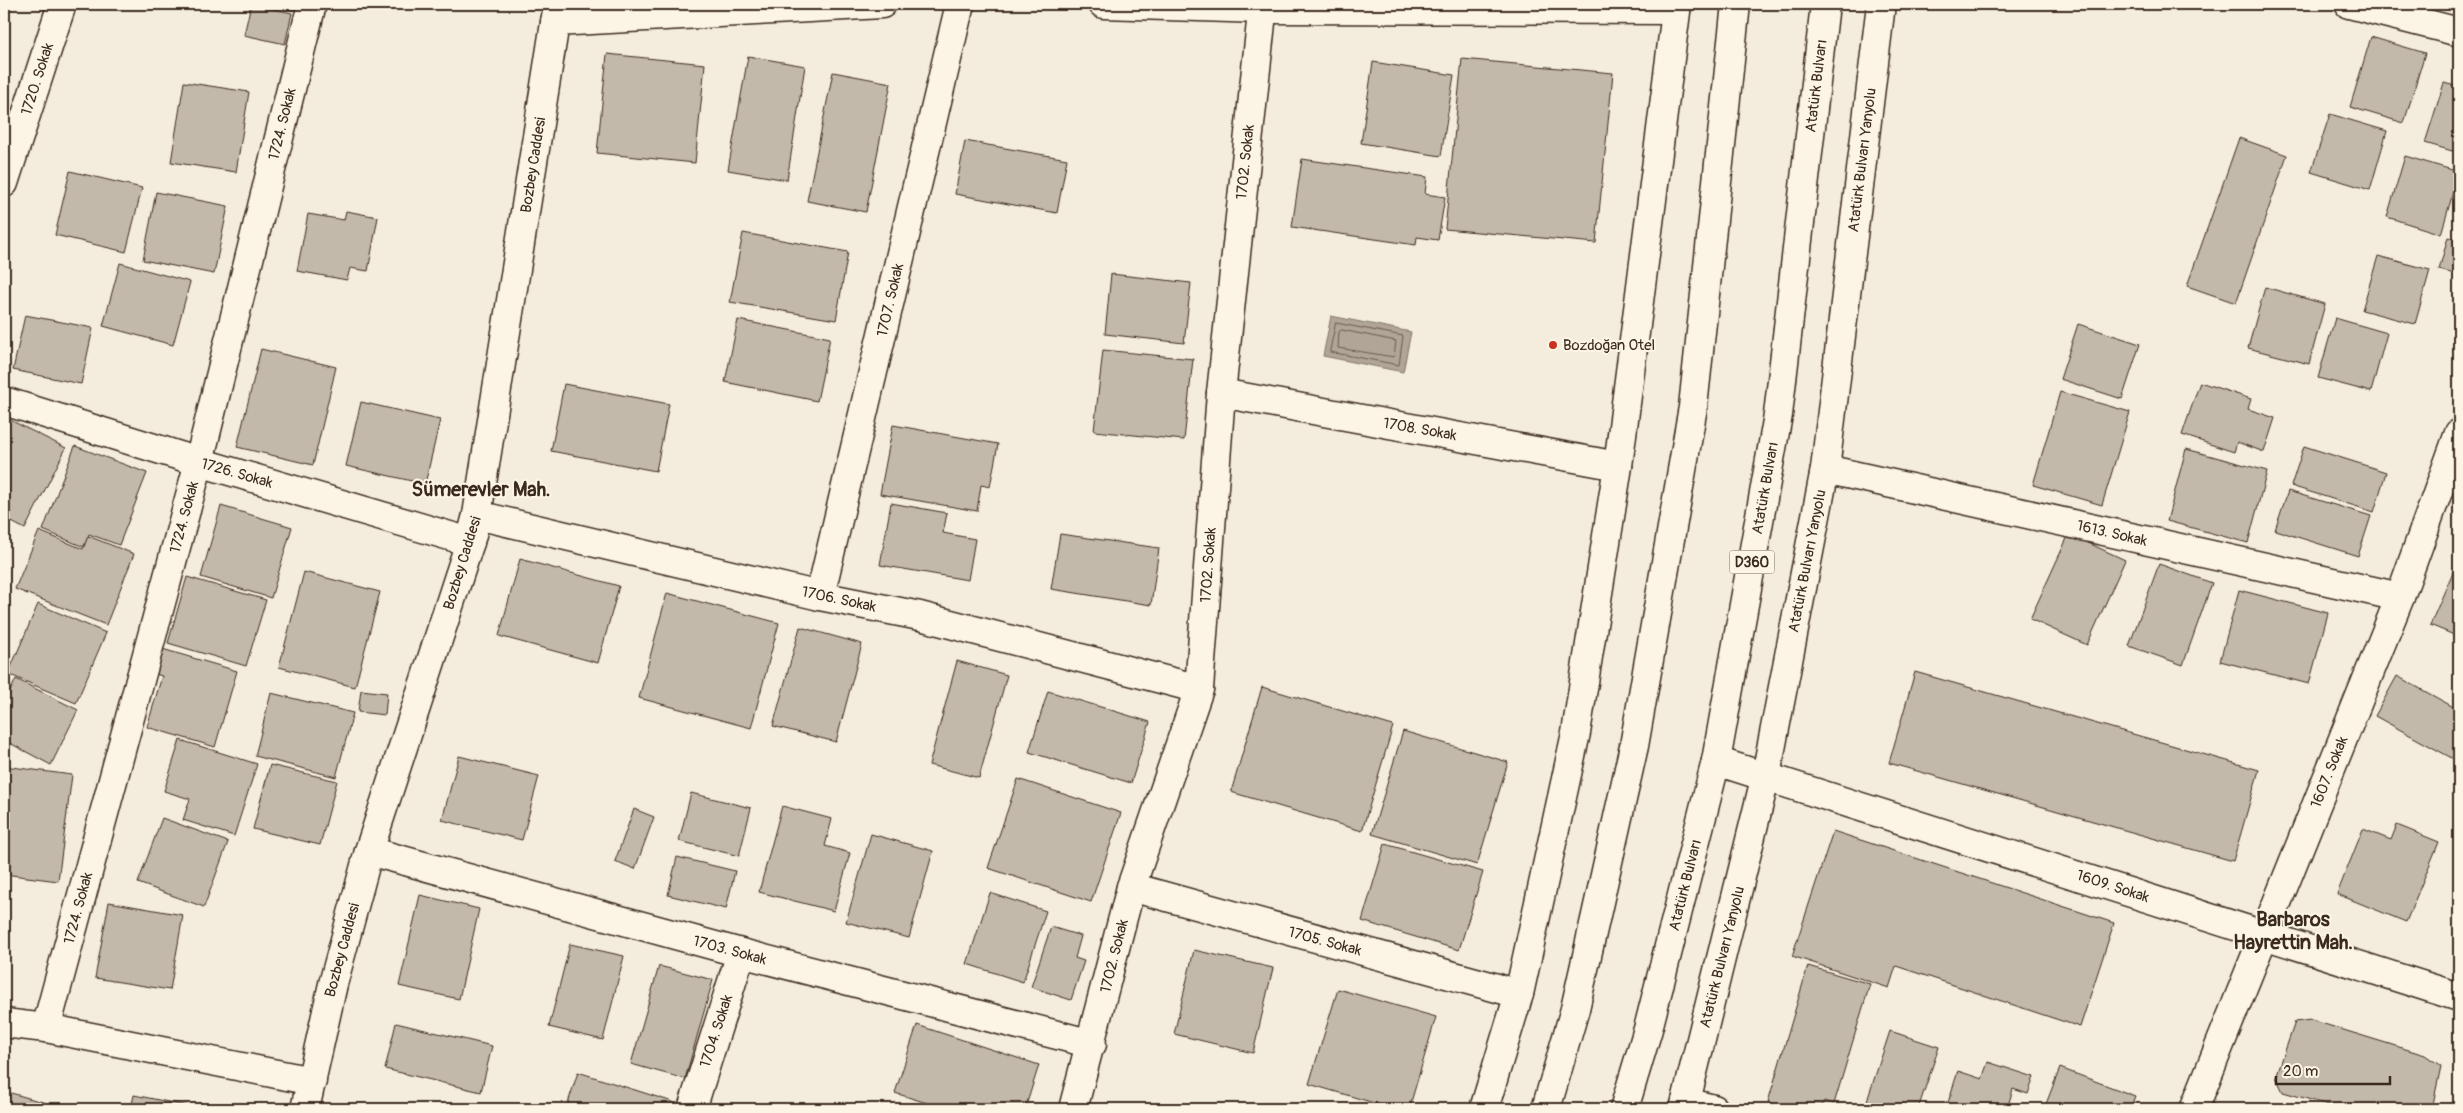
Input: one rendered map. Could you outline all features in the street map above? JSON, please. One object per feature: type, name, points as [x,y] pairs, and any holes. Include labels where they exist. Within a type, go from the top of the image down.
[{"type":"main road","name":"1720. Sokak","points":[[4,182],[62,4]]},
{"type":"main road","name":"1724. Sokak","points":[[46,1028],[199,462],[312,4]]},
{"type":"main road","points":[[557,13],[882,4]]},
{"type":"main road","name":"1707. Sokak","points":[[820,596],[960,4]]},
{"type":"main road","points":[[1103,4],[1676,7],[1618,466],[1576,733],[1519,994],[1484,1109]]},
{"type":"main road","points":[[1546,1109],[1575,1009],[1634,746],[1694,407],[1736,4]]},
{"type":"main road","name":"Atatürk Bulvarı","points":[[1624,1109],[1648,1029],[1716,761],[1778,415],[1825,4]]},
{"type":"main road","name":"Atatürk Bulvarı Yanyolu","points":[[1685,1106],[1766,775],[1824,469],[1881,4]]},
{"type":"main road","points":[[2349,4],[2459,32]]},
{"type":"main road","name":"1702. Sokak","points":[[1073,1109],[1092,1044],[1130,888],[1199,689],[1221,393],[1262,6]]},
{"type":"main road","name":"Bozbey Caddesi","points":[[305,1109],[333,984],[369,851],[470,542],[477,515],[557,13]]},
{"type":"main road","name":"1708. Sokak","points":[[1221,393],[1618,466]]},
{"type":"main road","name":"1726. Sokak","points":[[4,401],[199,462],[470,542]]},
{"type":"main road","name":"1607. Sokak","points":[[2194,1109],[2400,597],[2459,433]]},
{"type":"main road","name":"1613. Sokak","points":[[1824,469],[2400,597]]},
{"type":"main road","name":"1706. Sokak","points":[[477,515],[820,596],[920,616],[1199,689]]},
{"type":"main road","name":"1609. Sokak","points":[[1716,761],[1766,775],[2459,997]]},
{"type":"main road","name":"1703. Sokak","points":[[369,851],[741,953],[1092,1044]]},
{"type":"main road","name":"1705. Sokak","points":[[1130,888],[1519,994]]},
{"type":"main road","name":"1704. Sokak","points":[[692,1109],[741,953]]},
{"type":"main road","points":[[4,1023],[46,1028],[312,1081]]},
{"type":"main road","points":[[1685,1106],[1714,1109]]},
{"type":"water","points":[[1331,316],[1411,332],[1403,372],[1323,356]]},
{"type":"building","points":[[251,4],[292,13],[285,44],[244,35]]},
{"type":"building","points":[[268,4],[295,4],[293,10]]},
{"type":"building","points":[[2371,37],[2425,53],[2404,123],[2350,107]]},
{"type":"building","points":[[607,54],[705,64],[695,163],[597,153]]},
{"type":"building","points":[[748,56],[805,66],[787,180],[728,170]]},
{"type":"building","points":[[1462,59],[1613,73],[1596,243],[1445,229]]},
{"type":"building","points":[[1373,62],[1454,75],[1441,156],[1361,143]]},
{"type":"building","points":[[833,72],[891,83],[866,212],[807,201]]},
{"type":"building","points":[[184,82],[249,92],[236,172],[171,162]]},
{"type":"building","points":[[2444,83],[2459,87],[2459,153],[2425,143]]},
{"type":"building","points":[[2330,114],[2387,131],[2370,190],[2311,172]]},
{"type":"building","points":[[2239,138],[2287,155],[2236,303],[2187,286]]},
{"type":"building","points":[[965,141],[1067,159],[1057,213],[955,194]]},
{"type":"building","points":[[2405,156],[2459,172],[2441,234],[2387,217]]},
{"type":"building","points":[[1302,159],[1427,177],[1425,194],[1445,197],[1438,240],[1417,237],[1416,245],[1292,227]]},
{"type":"building","points":[[70,171],[142,188],[126,252],[55,235]]},
{"type":"building","points":[[156,192],[228,206],[214,274],[143,260]]},
{"type":"building","points":[[346,211],[378,217],[368,271],[350,268],[347,280],[297,271],[308,214],[344,220]]},
{"type":"building","points":[[743,233],[848,252],[836,320],[730,302]]},
{"type":"building","points":[[2448,237],[2459,240],[2459,275],[2439,270]]},
{"type":"building","points":[[2378,256],[2430,270],[2415,324],[2362,310]]},
{"type":"building","points":[[120,263],[190,282],[173,345],[103,326]]},
{"type":"building","points":[[1111,274],[1191,283],[1184,343],[1105,334]]},
{"type":"building","points":[[2265,287],[2325,304],[2309,364],[2248,348]]},
{"type":"building","points":[[25,315],[93,328],[81,384],[13,370]]},
{"type":"building","points":[[2335,318],[2387,333],[2371,392],[2318,378]]},
{"type":"building","points":[[738,320],[830,338],[817,401],[725,382]]},
{"type":"building","points":[[2078,324],[2140,344],[2122,399],[2060,379]]},
{"type":"building","points":[[261,349],[336,367],[313,465],[237,447]]},
{"type":"building","points":[[1103,350],[1193,359],[1184,440],[1094,431]]},
{"type":"building","points":[[2200,382],[2251,399],[2248,409],[2275,418],[2264,452],[2237,442],[2234,452],[2182,435]]},
{"type":"building","points":[[564,384],[669,404],[656,471],[551,451]]},
{"type":"building","points":[[2060,392],[2130,412],[2102,505],[2033,485]]},
{"type":"building","points":[[361,402],[440,420],[425,484],[346,466]]},
{"type":"building","points":[[10,420],[66,448],[25,529],[4,518],[4,433]]},
{"type":"building","points":[[893,425],[998,444],[990,487],[981,485],[977,511],[880,494]]},
{"type":"building","points":[[75,446],[147,473],[119,545],[89,534],[84,547],[43,530]]},
{"type":"building","points":[[2304,446],[2386,472],[2374,512],[2291,486]]},
{"type":"building","points":[[2186,449],[2267,471],[2248,543],[2167,521]]},
{"type":"building","points":[[2288,491],[2371,516],[2358,556],[2275,530]]},
{"type":"building","points":[[891,503],[947,513],[943,533],[975,539],[968,580],[880,565]]},
{"type":"building","points":[[221,506],[292,527],[271,598],[201,577]]},
{"type":"building","points":[[39,531],[83,549],[88,536],[134,554],[106,625],[15,589]]},
{"type":"building","points":[[1060,534],[1159,548],[1151,605],[1051,589]]},
{"type":"building","points":[[2069,534],[2125,560],[2087,645],[2030,619]]},
{"type":"building","points":[[2459,558],[2459,637],[2430,625]]},
{"type":"building","points":[[520,559],[619,586],[598,663],[499,636]]},
{"type":"building","points":[[2159,564],[2212,583],[2183,665],[2129,646]]},
{"type":"building","points":[[304,572],[380,592],[355,687],[279,667]]},
{"type":"building","points":[[187,577],[266,600],[246,666],[168,643]]},
{"type":"building","points":[[2239,590],[2328,613],[2309,684],[2220,661]]},
{"type":"building","points":[[667,593],[779,623],[751,728],[639,698]]},
{"type":"building","points":[[38,604],[106,633],[76,703],[8,674]]},
{"type":"building","points":[[800,627],[862,644],[836,742],[773,726]]},
{"type":"building","points":[[159,648],[237,671],[215,747],[147,727],[162,676],[152,673]]},
{"type":"building","points":[[957,661],[1007,675],[979,778],[929,765]]},
{"type":"building","points":[[1915,672],[2259,770],[2233,861],[1889,763]]},
{"type":"building","points":[[2397,676],[2459,710],[2459,762],[2375,716]]},
{"type":"building","points":[[16,679],[78,710],[51,765],[4,740],[4,704]]},
{"type":"building","points":[[1262,687],[1393,726],[1362,831],[1231,792]]},
{"type":"building","points":[[361,690],[387,693],[385,715],[358,712]]},
{"type":"building","points":[[1048,691],[1150,722],[1131,783],[1029,752]]},
{"type":"building","points":[[271,693],[353,713],[336,777],[255,756]]},
{"type":"building","points":[[1403,731],[1508,762],[1477,865],[1372,834]]},
{"type":"building","points":[[180,740],[257,764],[234,836],[183,820],[190,799],[164,791]]},
{"type":"building","points":[[459,756],[539,776],[522,840],[442,820]]},
{"type":"building","points":[[270,765],[337,781],[320,845],[253,829]]},
{"type":"building","points":[[4,766],[72,775],[58,881],[4,874]]},
{"type":"building","points":[[1018,779],[1121,813],[1091,902],[988,868]]},
{"type":"building","points":[[691,793],[751,808],[739,856],[679,841]]},
{"type":"building","points":[[782,806],[832,819],[825,846],[850,853],[834,911],[759,892]]},
{"type":"building","points":[[634,809],[654,817],[635,869],[615,861]]},
{"type":"building","points":[[162,818],[228,842],[204,907],[138,883]]},
{"type":"building","points":[[2397,825],[2439,842],[2406,922],[2337,894],[2363,829],[2391,840]]},
{"type":"building","points":[[1833,831],[2114,923],[2080,1027],[1896,966],[1889,988],[1792,956]]},
{"type":"building","points":[[871,834],[933,851],[909,938],[846,922]]},
{"type":"building","points":[[1385,844],[1483,872],[1459,950],[1362,921]]},
{"type":"building","points":[[677,857],[735,871],[726,909],[668,895]]},
{"type":"building","points":[[990,893],[1046,911],[1023,982],[967,964]]},
{"type":"building","points":[[420,895],[479,909],[459,999],[399,986]]},
{"type":"building","points":[[109,902],[183,915],[170,990],[95,978]]},
{"type":"building","points":[[1051,927],[1081,936],[1075,958],[1084,961],[1071,1000],[1031,987]]},
{"type":"building","points":[[570,944],[624,956],[603,1040],[549,1027]]},
{"type":"building","points":[[1194,950],[1273,968],[1253,1053],[1174,1034]]},
{"type":"building","points":[[659,966],[713,980],[685,1079],[631,1064]]},
{"type":"building","points":[[1808,966],[1870,984],[1834,1104],[1824,1101],[1821,1109],[1793,1109],[1768,1102]]},
{"type":"building","points":[[1338,989],[1436,1017],[1409,1109],[1395,1109],[1309,1084]]},
{"type":"building","points":[[2311,1020],[2425,1055],[2441,1066],[2432,1109],[2343,1109],[2283,1092],[2276,1077],[2295,1022]]},
{"type":"building","points":[[396,1023],[492,1046],[481,1092],[385,1069]]},
{"type":"building","points":[[917,1025],[1039,1065],[1025,1109],[946,1109],[895,1093]]},
{"type":"building","points":[[1890,1031],[1939,1047],[1918,1109],[1873,1109],[1865,1107]]},
{"type":"building","points":[[1988,1062],[2034,1077],[2028,1094],[2013,1089],[2007,1109],[1946,1109],[1958,1071],[1982,1079]]},
{"type":"building","points":[[2060,1068],[2135,1096],[2130,1109],[2044,1109]]},
{"type":"building","points":[[578,1072],[673,1102],[671,1109],[566,1109]]},
{"type":"building","points":[[4,1091],[67,1109],[4,1109]]},
{"type":"building","points":[[134,1095],[203,1109],[131,1109]]},
{"type":"place","name":"Bozdoğan Otel","points":[[1553,345]]},
{"type":"district","name":"Sümerevler Mah.","points":[[481,489]]},
{"type":"district","name":"Barbaros Hayrettin Mah.","points":[[2293,930]]}]
